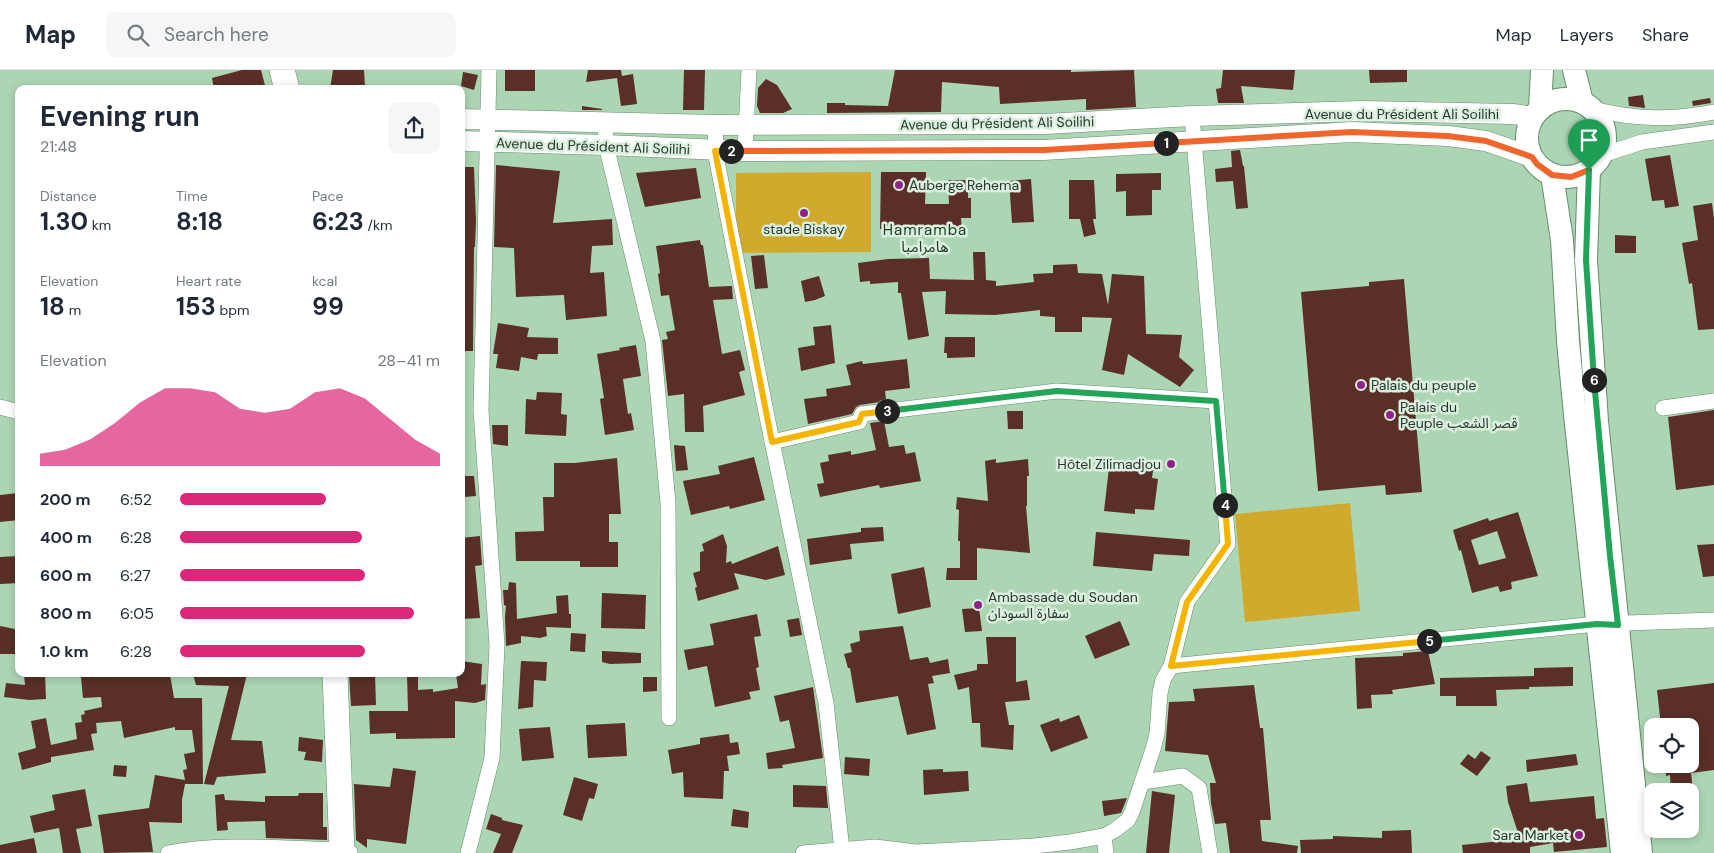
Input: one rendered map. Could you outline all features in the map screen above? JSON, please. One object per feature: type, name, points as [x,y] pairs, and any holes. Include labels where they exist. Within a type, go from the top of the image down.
[{"type":"main road","points":[[282,70],[285,85]]},
{"type":"main road","points":[[1542,70],[1536,113],[1527,137],[1532,157],[1537,164],[1552,175],[1571,177],[1596,163]]},
{"type":"main road","points":[[1574,70],[1588,105],[1601,119],[1605,130],[1606,143],[1596,163],[1586,260],[1622,853]]},
{"type":"main road","points":[[1536,113],[1550,102],[1560,99],[1572,99],[1588,105]]},
{"type":"main road","points":[[1552,175],[1562,240],[1574,406],[1641,853]]},
{"type":"main road","points":[[335,677],[346,852]]},
{"type":"street","points":[[468,853],[492,758],[496,654],[481,410],[489,70]]},
{"type":"street","points":[[745,152],[749,70]]},
{"type":"street","points":[[1588,105],[1630,117],[1681,118],[1714,112]]},
{"type":"street","name":"Avenue du Président Ali Soilihi","points":[[465,119],[605,124],[716,125],[1045,124],[1192,116],[1362,111],[1536,113]]},
{"type":"street","points":[[813,852],[875,847],[916,853],[1014,850],[1104,836],[1128,820],[1136,802],[1157,734],[1160,693],[1163,680],[1171,666],[1187,602],[1228,544],[1192,116]]},
{"type":"street","points":[[605,124],[606,145],[653,341],[668,503],[669,718]]},
{"type":"street","points":[[716,125],[715,151],[826,703],[842,850]]},
{"type":"street","name":"Avenue du Président Ali Soilihi","points":[[465,141],[606,145],[745,152],[1044,150],[1352,132],[1448,136],[1486,141],[1532,157]]},
{"type":"street","points":[[1596,163],[1642,142],[1714,132]]},
{"type":"street","points":[[772,442],[859,422],[862,414],[1057,391],[1216,401]]},
{"type":"street","points":[[1663,408],[1714,401]]},
{"type":"street","points":[[0,407],[15,411]]},
{"type":"street","points":[[1171,666],[1608,624],[1714,620]]},
{"type":"street","points":[[1142,782],[1183,776],[1200,788],[1210,853]]},
{"type":"street","points":[[1104,836],[1106,853]]},
{"type":"street","points":[[168,853],[193,849],[260,848],[346,852]]},
{"type":"shaded area","name":"stade Biskay","points":[[871,172],[871,252],[736,253],[736,173]]},
{"type":"shaded area","points":[[1350,503],[1360,611],[1245,622],[1235,514]]},
{"type":"building","points":[[242,70],[261,70],[265,85],[213,85],[212,78]]},
{"type":"building","points":[[333,70],[364,70],[365,85],[331,85]]},
{"type":"building","points":[[505,70],[535,70],[535,91],[505,91]]},
{"type":"building","points":[[588,70],[621,70],[622,76],[633,74],[637,104],[621,106],[617,78],[586,82]]},
{"type":"building","points":[[684,70],[705,70],[704,110],[683,110]]},
{"type":"building","points":[[895,70],[1071,70],[1071,72],[1134,70],[1136,107],[1086,110],[1086,99],[1000,104],[999,87],[942,82],[941,112],[827,113],[827,103],[888,106]]},
{"type":"building","points":[[1223,70],[1295,70],[1293,90],[1241,86],[1244,103],[1218,103],[1216,89],[1221,88]]},
{"type":"building","points":[[1369,70],[1407,70],[1407,82],[1370,83]]},
{"type":"building","points":[[463,72],[478,75],[474,90],[461,85]]},
{"type":"building","points":[[766,79],[777,85],[792,109],[783,113],[760,113],[757,106],[758,88]]},
{"type":"building","points":[[1643,95],[1645,108],[1629,106],[1628,97]]},
{"type":"building","points":[[1710,98],[1711,103],[1693,106],[1692,101]]},
{"type":"building","points":[[582,106],[602,109],[602,110],[582,110]]},
{"type":"building","points":[[1240,150],[1244,166],[1248,208],[1236,209],[1233,181],[1216,182],[1215,169],[1232,167],[1231,151]]},
{"type":"building","points":[[1670,155],[1679,206],[1665,208],[1664,200],[1652,201],[1645,159]]},
{"type":"building","points":[[496,165],[560,171],[553,223],[612,219],[613,245],[592,246],[590,273],[604,272],[607,316],[566,320],[564,295],[516,297],[514,248],[494,247]]},
{"type":"building","points":[[465,167],[474,167],[476,221],[473,351],[465,351]]},
{"type":"building","points":[[696,168],[701,198],[645,207],[636,173]]},
{"type":"building","points":[[881,172],[926,172],[925,204],[949,204],[948,180],[968,180],[968,198],[971,198],[971,218],[961,218],[962,232],[934,233],[934,230],[880,229]]},
{"type":"building","points":[[1161,173],[1161,190],[1152,190],[1152,215],[1126,216],[1126,191],[1116,192],[1116,174]]},
{"type":"building","points":[[1031,179],[1034,222],[1012,223],[1009,181]]},
{"type":"building","points":[[1069,180],[1094,180],[1096,219],[1093,219],[1096,234],[1084,237],[1080,219],[1069,219]]},
{"type":"building","points":[[1712,203],[1714,219],[1714,329],[1698,330],[1692,283],[1689,284],[1682,243],[1698,240],[1693,206]]},
{"type":"building","points":[[1615,235],[1636,236],[1636,253],[1615,253]]},
{"type":"building","points":[[700,240],[701,245],[703,245],[709,287],[732,286],[733,299],[713,300],[722,354],[740,350],[745,370],[739,372],[745,395],[703,406],[704,432],[685,432],[684,394],[668,396],[662,340],[668,339],[666,332],[675,330],[669,295],[661,296],[656,246]]},
{"type":"building","points":[[973,252],[985,252],[986,280],[996,281],[996,286],[1034,282],[1033,274],[1053,273],[1053,265],[1077,264],[1078,273],[1102,274],[1108,305],[1112,274],[1144,276],[1146,334],[1182,335],[1179,357],[1194,370],[1180,387],[1128,354],[1124,375],[1102,370],[1112,318],[1082,317],[1082,332],[1055,332],[1055,317],[1040,316],[1040,310],[995,315],[945,314],[946,291],[922,292],[929,336],[908,340],[901,293],[898,293],[898,282],[870,284],[870,281],[860,282],[858,263],[888,259],[929,258],[930,279],[974,280]]},
{"type":"building","points":[[764,255],[768,288],[755,289],[751,256]]},
{"type":"building","points":[[819,276],[825,296],[805,302],[801,281]]},
{"type":"building","name":"Palais du peuple","points":[[1404,279],[1422,492],[1386,495],[1385,485],[1318,491],[1301,292],[1369,286],[1369,282]]},
{"type":"building","points":[[498,323],[529,328],[527,337],[558,338],[558,354],[538,354],[537,360],[521,357],[519,371],[496,368],[498,354],[493,354]]},
{"type":"building","points":[[831,325],[835,363],[801,371],[798,348],[815,345],[813,327]]},
{"type":"building","points":[[945,337],[975,337],[975,357],[947,358],[947,353],[944,353]]},
{"type":"building","points":[[636,345],[641,376],[623,379],[628,414],[631,413],[634,430],[605,435],[600,399],[604,398],[597,354]]},
{"type":"building","points":[[907,359],[910,388],[885,391],[886,399],[880,402],[860,405],[856,407],[852,414],[808,424],[804,399],[827,396],[826,389],[851,385],[846,365],[862,361],[863,364]]},
{"type":"building","points":[[537,392],[562,393],[561,414],[567,415],[566,436],[525,434],[526,399],[536,400]]},
{"type":"building","points":[[1714,410],[1714,485],[1676,490],[1668,417]]},
{"type":"building","points":[[1007,411],[1023,411],[1023,429],[1008,429]]},
{"type":"building","points":[[884,421],[889,447],[904,445],[906,454],[915,452],[921,481],[880,488],[879,485],[820,497],[817,484],[824,483],[820,463],[829,461],[828,455],[851,451],[851,455],[876,450],[870,423]]},
{"type":"building","points":[[492,425],[508,425],[508,446],[493,444]]},
{"type":"building","points":[[674,445],[685,446],[688,470],[676,471]]},
{"type":"building","points":[[754,457],[765,500],[730,509],[729,506],[691,515],[683,481],[720,474],[718,466]]},
{"type":"building","points":[[617,458],[621,514],[609,514],[609,542],[618,542],[618,567],[580,567],[580,561],[516,561],[515,532],[544,531],[543,497],[554,497],[554,463],[575,463]]},
{"type":"building","points":[[996,459],[996,463],[1028,459],[1029,476],[1027,476],[1026,506],[1030,553],[977,548],[977,580],[946,580],[947,568],[960,568],[960,541],[958,541],[959,510],[956,509],[957,497],[988,501],[985,461]]},
{"type":"building","points":[[1110,459],[1154,464],[1152,478],[1158,479],[1154,510],[1135,509],[1135,514],[1104,511]]},
{"type":"building","points":[[465,476],[474,476],[476,496],[465,497]]},
{"type":"building","points":[[15,493],[15,520],[0,522],[0,495]]},
{"type":"building","points":[[1518,512],[1538,576],[1511,582],[1512,589],[1500,592],[1498,586],[1472,593],[1461,550],[1459,551],[1453,530],[1488,518],[1489,521]],"holes":[[[1497,531],[1506,558],[1479,565],[1471,540]]]},
{"type":"building","points":[[883,527],[884,541],[850,544],[852,559],[810,565],[807,539],[861,532],[861,528]]},
{"type":"building","points":[[1096,532],[1190,540],[1189,556],[1154,554],[1152,571],[1093,566]]},
{"type":"building","points":[[723,534],[727,546],[726,563],[731,561],[732,564],[778,546],[785,575],[766,580],[734,573],[739,589],[698,601],[693,573],[700,571],[700,552],[704,551],[702,544]]},
{"type":"building","points":[[480,536],[482,565],[475,566],[480,618],[465,619],[465,538]]},
{"type":"building","points":[[1714,544],[1714,576],[1703,577],[1697,545]]},
{"type":"building","points":[[15,556],[15,583],[0,584],[0,557]]},
{"type":"building","points":[[924,567],[931,607],[898,614],[891,574]]},
{"type":"building","points":[[509,582],[516,583],[517,619],[557,613],[556,596],[568,595],[571,628],[546,627],[547,636],[540,638],[521,636],[521,643],[506,646],[506,606],[504,605],[503,590],[508,590]]},
{"type":"building","points":[[602,593],[646,595],[645,629],[601,628]]},
{"type":"building","points":[[979,608],[982,631],[965,632],[962,609]]},
{"type":"building","points":[[757,614],[761,636],[754,637],[759,667],[756,668],[760,690],[749,692],[751,699],[715,707],[707,666],[688,670],[684,650],[714,645],[710,624]]},
{"type":"building","points":[[799,618],[802,635],[790,637],[787,620]]},
{"type":"building","points":[[1120,621],[1130,645],[1095,659],[1085,636]]},
{"type":"building","points":[[0,626],[15,629],[15,654],[0,654]]},
{"type":"building","points":[[903,626],[910,660],[928,657],[930,663],[948,659],[950,673],[932,676],[934,683],[928,684],[936,729],[907,735],[898,696],[856,703],[850,668],[848,668],[844,654],[852,652],[850,644],[860,641],[859,631]]},
{"type":"building","points":[[571,633],[586,634],[585,652],[570,651]]},
{"type":"building","points":[[986,637],[1016,637],[1016,682],[1027,680],[1030,700],[1005,702],[1009,725],[1014,725],[1013,750],[981,747],[980,723],[972,723],[969,687],[958,690],[954,675],[977,670],[977,664],[988,664]]},
{"type":"building","points":[[602,651],[641,653],[641,663],[610,664],[602,662]]},
{"type":"building","points":[[1428,651],[1435,684],[1392,690],[1393,694],[1371,695],[1372,708],[1357,709],[1355,658],[1403,656],[1403,653]]},
{"type":"building","points":[[521,661],[547,662],[546,681],[534,680],[533,707],[518,709]]},
{"type":"building","points":[[465,662],[482,664],[481,685],[486,684],[485,700],[475,703],[455,701],[455,738],[396,739],[396,733],[370,734],[369,711],[408,711],[407,677],[418,677],[418,690],[433,689],[433,692],[458,688],[456,677],[465,677]]},
{"type":"building","points":[[1573,667],[1573,686],[1496,690],[1497,706],[1456,706],[1456,696],[1440,696],[1440,678],[1534,676],[1534,668]]},
{"type":"building","points":[[24,677],[45,677],[46,699],[29,700],[4,697],[6,683],[25,685]]},
{"type":"building","points":[[81,677],[170,677],[174,698],[202,698],[203,784],[185,784],[182,800],[182,823],[149,822],[153,852],[104,853],[98,815],[149,808],[155,775],[185,780],[183,770],[187,769],[184,754],[195,752],[192,730],[175,730],[175,727],[124,738],[121,721],[96,723],[97,733],[91,734],[94,750],[51,757],[51,762],[22,770],[18,753],[36,748],[31,721],[46,718],[51,745],[77,739],[75,723],[82,722],[81,715],[85,714],[84,711],[102,707],[101,697],[83,698]]},
{"type":"building","points":[[194,677],[246,677],[231,740],[262,741],[266,773],[217,777],[214,785],[204,784],[229,686],[196,685]]},
{"type":"building","points":[[349,677],[375,677],[376,705],[351,706]]},
{"type":"building","points":[[643,677],[657,677],[657,691],[643,692]]},
{"type":"building","points":[[1714,683],[1714,770],[1699,772],[1699,718],[1660,718],[1657,690]]},
{"type":"building","points":[[1254,685],[1260,728],[1263,728],[1271,820],[1260,820],[1262,841],[1298,846],[1297,853],[1230,853],[1226,823],[1215,824],[1210,783],[1216,783],[1208,755],[1165,751],[1169,702],[1195,701],[1193,689]]},
{"type":"building","points":[[813,687],[823,758],[782,765],[783,768],[768,769],[766,753],[795,748],[789,720],[780,722],[774,696]]},
{"type":"building","points":[[1079,715],[1088,738],[1051,752],[1040,725],[1059,718],[1060,722]]},
{"type":"building","points":[[625,723],[627,756],[588,758],[586,725]]},
{"type":"building","points":[[550,727],[554,758],[522,761],[519,729]]},
{"type":"building","points":[[729,734],[730,743],[738,742],[740,754],[727,756],[729,771],[724,771],[723,799],[684,797],[683,772],[672,774],[668,750],[700,744],[700,738]]},
{"type":"building","points":[[299,737],[323,740],[322,762],[304,760],[306,752],[298,751]]},
{"type":"building","points":[[1481,751],[1491,758],[1477,776],[1460,764],[1468,754],[1475,759]]},
{"type":"building","points":[[1576,754],[1578,765],[1527,772],[1526,760]]},
{"type":"building","points":[[845,757],[870,759],[869,776],[844,774]]},
{"type":"building","points":[[114,765],[127,766],[126,777],[113,776]]},
{"type":"building","points":[[393,768],[416,771],[406,844],[367,839],[367,848],[356,840],[354,784],[390,787]]},
{"type":"building","points":[[943,769],[943,772],[968,771],[969,791],[924,795],[923,770]]},
{"type":"building","points":[[1666,773],[1691,773],[1692,783],[1670,783],[1670,775],[1666,776]]},
{"type":"building","points":[[574,777],[598,784],[594,799],[589,798],[582,821],[563,815]]},
{"type":"building","points":[[1527,783],[1530,802],[1594,796],[1596,819],[1604,818],[1607,847],[1554,852],[1553,843],[1530,847],[1530,853],[1463,853],[1462,845],[1520,839],[1508,802],[1506,786]]},
{"type":"building","points":[[793,785],[826,786],[828,808],[793,807]]},
{"type":"building","points":[[85,789],[92,826],[76,829],[81,853],[63,853],[59,828],[34,833],[30,816],[55,810],[52,795]]},
{"type":"building","points":[[1152,791],[1175,795],[1169,853],[1146,853]]},
{"type":"building","points":[[299,793],[323,793],[323,827],[327,827],[327,840],[266,838],[265,821],[227,822],[228,830],[217,831],[215,795],[224,794],[225,800],[265,802],[265,796],[298,796]]},
{"type":"building","points":[[1127,798],[1121,813],[1104,816],[1102,801]]},
{"type":"building","points":[[733,809],[749,812],[748,828],[731,826]]},
{"type":"building","points":[[491,814],[502,818],[502,820],[523,825],[512,853],[493,853],[501,834],[486,829]]},
{"type":"building","points":[[1411,830],[1412,853],[1301,853],[1300,840],[1333,839],[1333,836],[1382,838],[1382,831]]},
{"type":"building","points":[[34,838],[37,853],[0,853],[0,845]]},
{"type":"place","name":"Auberge Rehema","points":[[899,185]]},
{"type":"place","name":"stade Biskay","points":[[804,213]]},
{"type":"place","name":"Palais du peuple","points":[[1361,385]]},
{"type":"place","name":"Palais du Peuple قصر الشعب","points":[[1390,415]]},
{"type":"place","name":"Hôtel Zilimadjou","points":[[1171,464]]},
{"type":"place","name":"Ambassade du Soudan سفارة السودان","points":[[978,605]]},
{"type":"place","name":"Sara Market","points":[[1579,835]]},
{"type":"district","name":"Hamramba هامرامبا","points":[[925,238]]},
{"type":"route","points":[[1352,132],[1448,136],[1486,141],[1532,157],[1537,164],[1552,175],[1571,177],[1589,170],[1586,260],[1597,421],[1618,625],[1597,624],[1171,666],[1187,602],[1228,544],[1216,401],[1057,391],[862,414],[859,422],[772,442],[715,151],[1044,150],[1352,132]]}]
